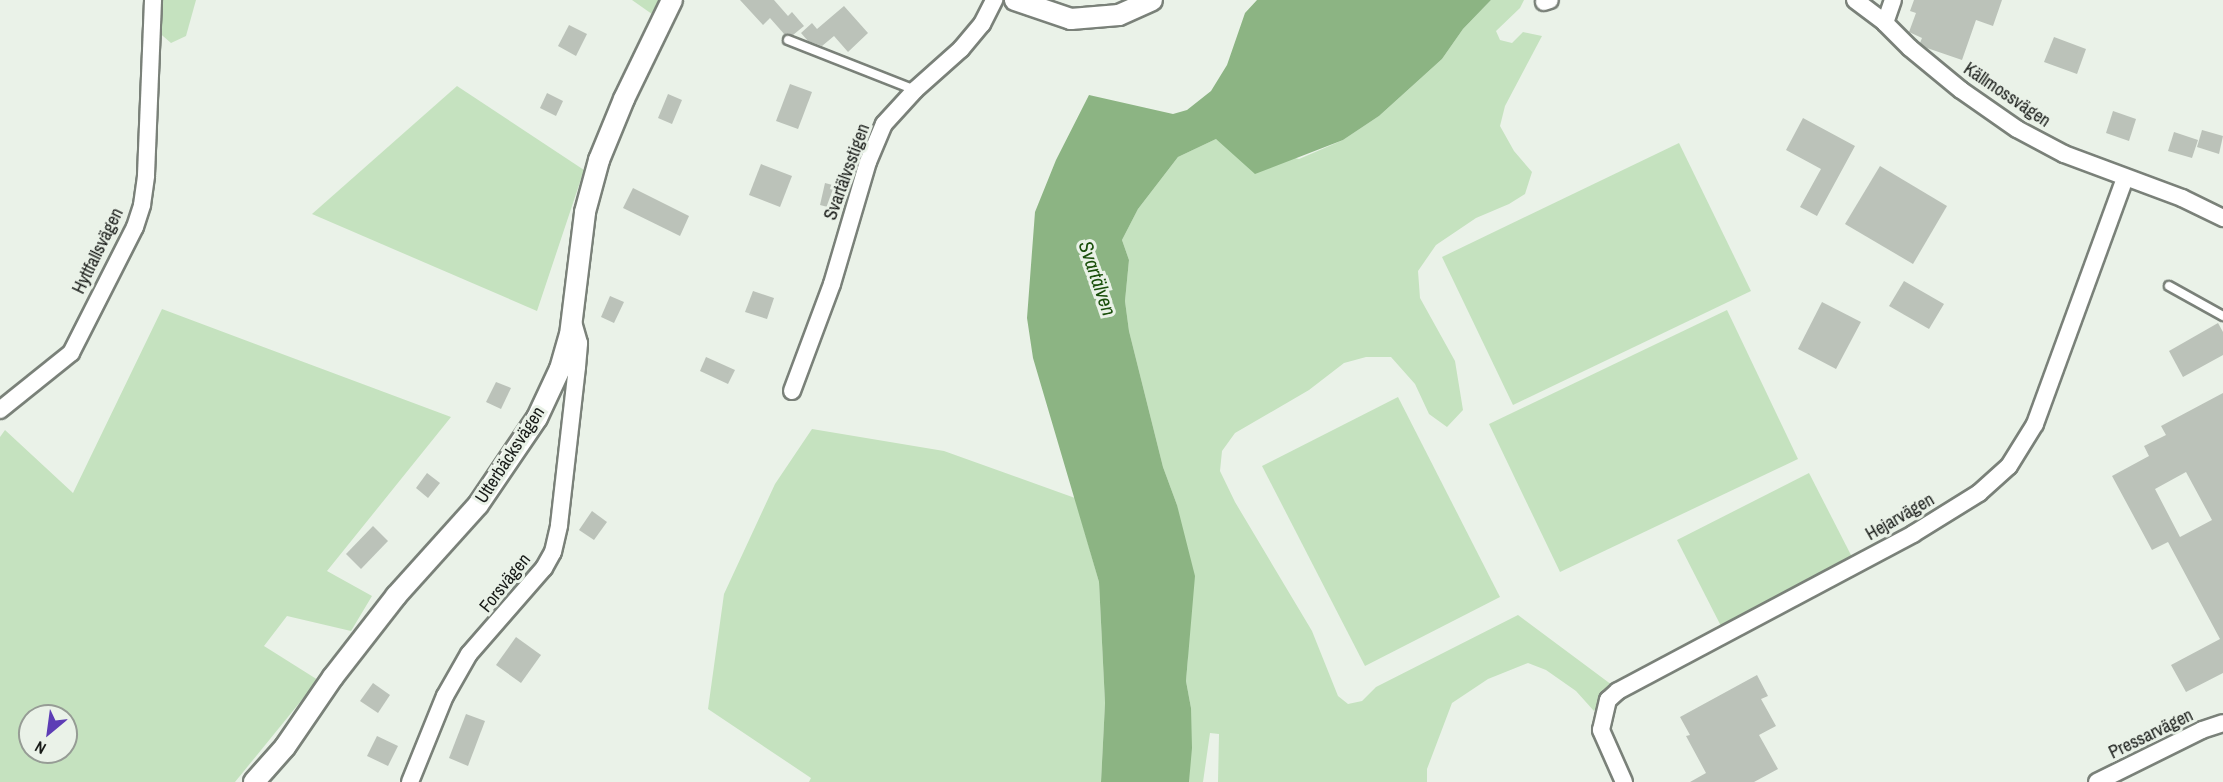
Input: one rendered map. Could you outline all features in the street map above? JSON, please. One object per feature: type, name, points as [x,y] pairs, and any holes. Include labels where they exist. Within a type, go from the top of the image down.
[{"type":"street","name":"Hyttfallsvägen","points":[[0,410],[71,353],[135,226],[142,205],[146,175],[153,0]]},
{"type":"street","name":"Utterbäcksvägen","points":[[254,782],[285,747],[333,677],[396,596],[478,505],[537,418],[560,369],[572,318],[585,212],[599,160],[624,99],[672,0]]},
{"type":"street","name":"Svartälvsstigen","points":[[792,391],[832,284],[868,162],[884,124],[915,90],[961,49],[982,24],[994,0]]},
{"type":"street","points":[[1015,0],[1071,19],[1119,15],[1152,0]]},
{"type":"street","name":"Källmossvägen","points":[[1855,0],[1885,23],[1910,48],[1961,90],[2016,129],[2064,154],[2182,198],[2223,218]]},
{"type":"street","points":[[1885,23],[1893,0]]},
{"type":"street","name":"Hejarvägen","points":[[1624,782],[1601,730],[1608,700],[1618,691],[1913,534],[1979,493],[2010,466],[2035,423],[2125,178]]},
{"type":"street","name":"Forsvägen","points":[[410,782],[445,696],[469,654],[544,568],[553,552],[559,525],[578,366],[579,343],[572,318]]},
{"type":"street","name":"Pressarvägen","points":[[2097,782],[2202,730],[2223,723]]},
{"type":"lane","points":[[788,40],[915,90]]},
{"type":"lane","points":[[2169,286],[2223,316]]},
{"type":"shaded area","points":[[156,0],[196,0],[186,36],[171,43],[156,30]]},
{"type":"shaded area","points":[[632,0],[668,0],[659,19]]},
{"type":"shaded area","points":[[1491,0],[1524,0],[1520,8],[1496,31],[1500,40],[1512,43],[1523,32],[1542,36],[1505,106],[1500,126],[1514,151],[1532,172],[1525,194],[1509,204],[1476,218],[1436,245],[1418,271],[1420,298],[1455,361],[1463,410],[1447,427],[1429,414],[1415,384],[1391,357],[1366,357],[1344,363],[1309,390],[1235,433],[1222,451],[1220,471],[1235,502],[1312,631],[1338,696],[1348,704],[1362,701],[1376,687],[1518,615],[1612,685],[1594,711],[1576,691],[1546,670],[1528,663],[1488,679],[1452,703],[1427,769],[1427,782],[1218,782],[1219,734],[1210,733],[1203,782],[1189,782],[1191,708],[1186,681],[1188,658],[1177,505],[1163,467],[1129,331],[1125,301],[1129,260],[1122,240],[1138,209],[1178,157],[1216,139],[1299,159],[1343,140],[1379,116],[1442,59],[1463,29]]},
{"type":"shaded area","points":[[457,86],[584,170],[537,311],[312,214]]},
{"type":"shaded area","points":[[1679,143],[1751,291],[1513,405],[1442,257]]},
{"type":"shaded area","points":[[162,309],[451,417],[327,571],[372,596],[351,631],[287,616],[264,646],[318,680],[235,782],[0,782],[0,437],[5,430],[73,493]]},
{"type":"shaded area","points":[[1727,310],[1798,459],[1560,572],[1489,424]]},
{"type":"shaded area","points":[[1398,397],[1500,597],[1365,666],[1262,466]]},
{"type":"shaded area","points":[[812,429],[944,451],[1075,498],[1099,582],[1105,703],[1101,782],[809,782],[811,778],[708,709],[724,594],[775,484]]},
{"type":"shaded area","points":[[1809,473],[1853,559],[1721,626],[1677,540]]},
{"type":"water","name":"Svartälven","points":[[1257,0],[1491,0],[1463,29],[1442,59],[1379,116],[1343,140],[1255,174],[1216,139],[1178,157],[1138,209],[1122,240],[1129,260],[1125,301],[1129,331],[1163,467],[1177,505],[1195,576],[1186,681],[1191,708],[1192,748],[1189,782],[1101,782],[1105,703],[1099,582],[1033,358],[1027,318],[1035,212],[1056,160],[1089,95],[1173,114],[1187,110],[1211,91],[1227,65],[1245,13]]},
{"type":"building","points":[[740,0],[774,0],[788,16],[792,12],[804,26],[793,35],[785,35],[770,18],[763,25]]},
{"type":"building","points":[[1914,0],[2002,0],[1993,26],[1976,20],[1962,60],[1927,48],[1920,43],[1922,38],[1909,32],[1916,13],[1910,11]]},
{"type":"building","points":[[844,6],[868,33],[848,52],[834,36],[822,46],[808,41],[801,33],[812,23],[817,29]]},
{"type":"building","points":[[569,25],[587,34],[576,56],[558,46]]},
{"type":"building","points":[[2054,37],[2086,49],[2077,74],[2044,62]]},
{"type":"building","points":[[790,84],[812,92],[798,129],[776,121]]},
{"type":"building","points":[[547,93],[563,101],[556,116],[540,108]]},
{"type":"building","points":[[668,94],[682,100],[672,124],[658,118]]},
{"type":"building","points":[[2113,111],[2136,119],[2129,141],[2106,133]]},
{"type":"building","points":[[1803,118],[1855,146],[1817,216],[1800,207],[1821,169],[1786,150]]},
{"type":"building","points":[[2202,130],[2223,136],[2219,154],[2197,147]]},
{"type":"building","points":[[2174,132],[2198,140],[2192,158],[2168,151]]},
{"type":"building","points":[[761,164],[792,176],[780,207],[749,195]]},
{"type":"building","points":[[1880,166],[1947,206],[1913,264],[1845,224]]},
{"type":"building","points":[[825,183],[844,188],[839,210],[820,205]]},
{"type":"building","points":[[633,188],[689,216],[680,236],[623,208]]},
{"type":"building","points":[[1904,281],[1944,304],[1929,329],[1889,306]]},
{"type":"building","points":[[753,291],[774,298],[767,319],[745,312]]},
{"type":"building","points":[[610,296],[624,302],[614,323],[601,317]]},
{"type":"building","points":[[1822,302],[1861,322],[1836,369],[1798,349]]},
{"type":"building","points":[[2218,323],[2223,332],[2223,355],[2183,377],[2169,351]]},
{"type":"building","points":[[706,357],[735,370],[728,384],[700,371]]},
{"type":"building","points":[[496,382],[511,388],[501,409],[486,402]]},
{"type":"building","points":[[2223,393],[2223,673],[2186,692],[2171,665],[2220,639],[2168,542],[2152,550],[2112,476],[2149,456],[2144,446],[2166,435],[2161,426]],"holes":[[[2186,472],[2212,520],[2180,537],[2155,489]]]},
{"type":"building","points":[[427,473],[440,483],[428,498],[416,488]]},
{"type":"building","points":[[592,511],[607,522],[594,540],[579,530]]},
{"type":"building","points":[[373,526],[388,541],[361,569],[346,554]]},
{"type":"building","points":[[516,637],[541,655],[521,683],[496,665]]},
{"type":"building","points":[[1757,675],[1768,696],[1761,699],[1776,726],[1759,735],[1778,769],[1754,782],[1690,782],[1706,773],[1686,736],[1690,735],[1680,717]]},
{"type":"building","points":[[373,683],[390,695],[378,713],[360,701]]},
{"type":"building","points":[[466,714],[485,721],[468,766],[449,758]]},
{"type":"building","points":[[377,736],[398,746],[388,766],[367,756]]}]
